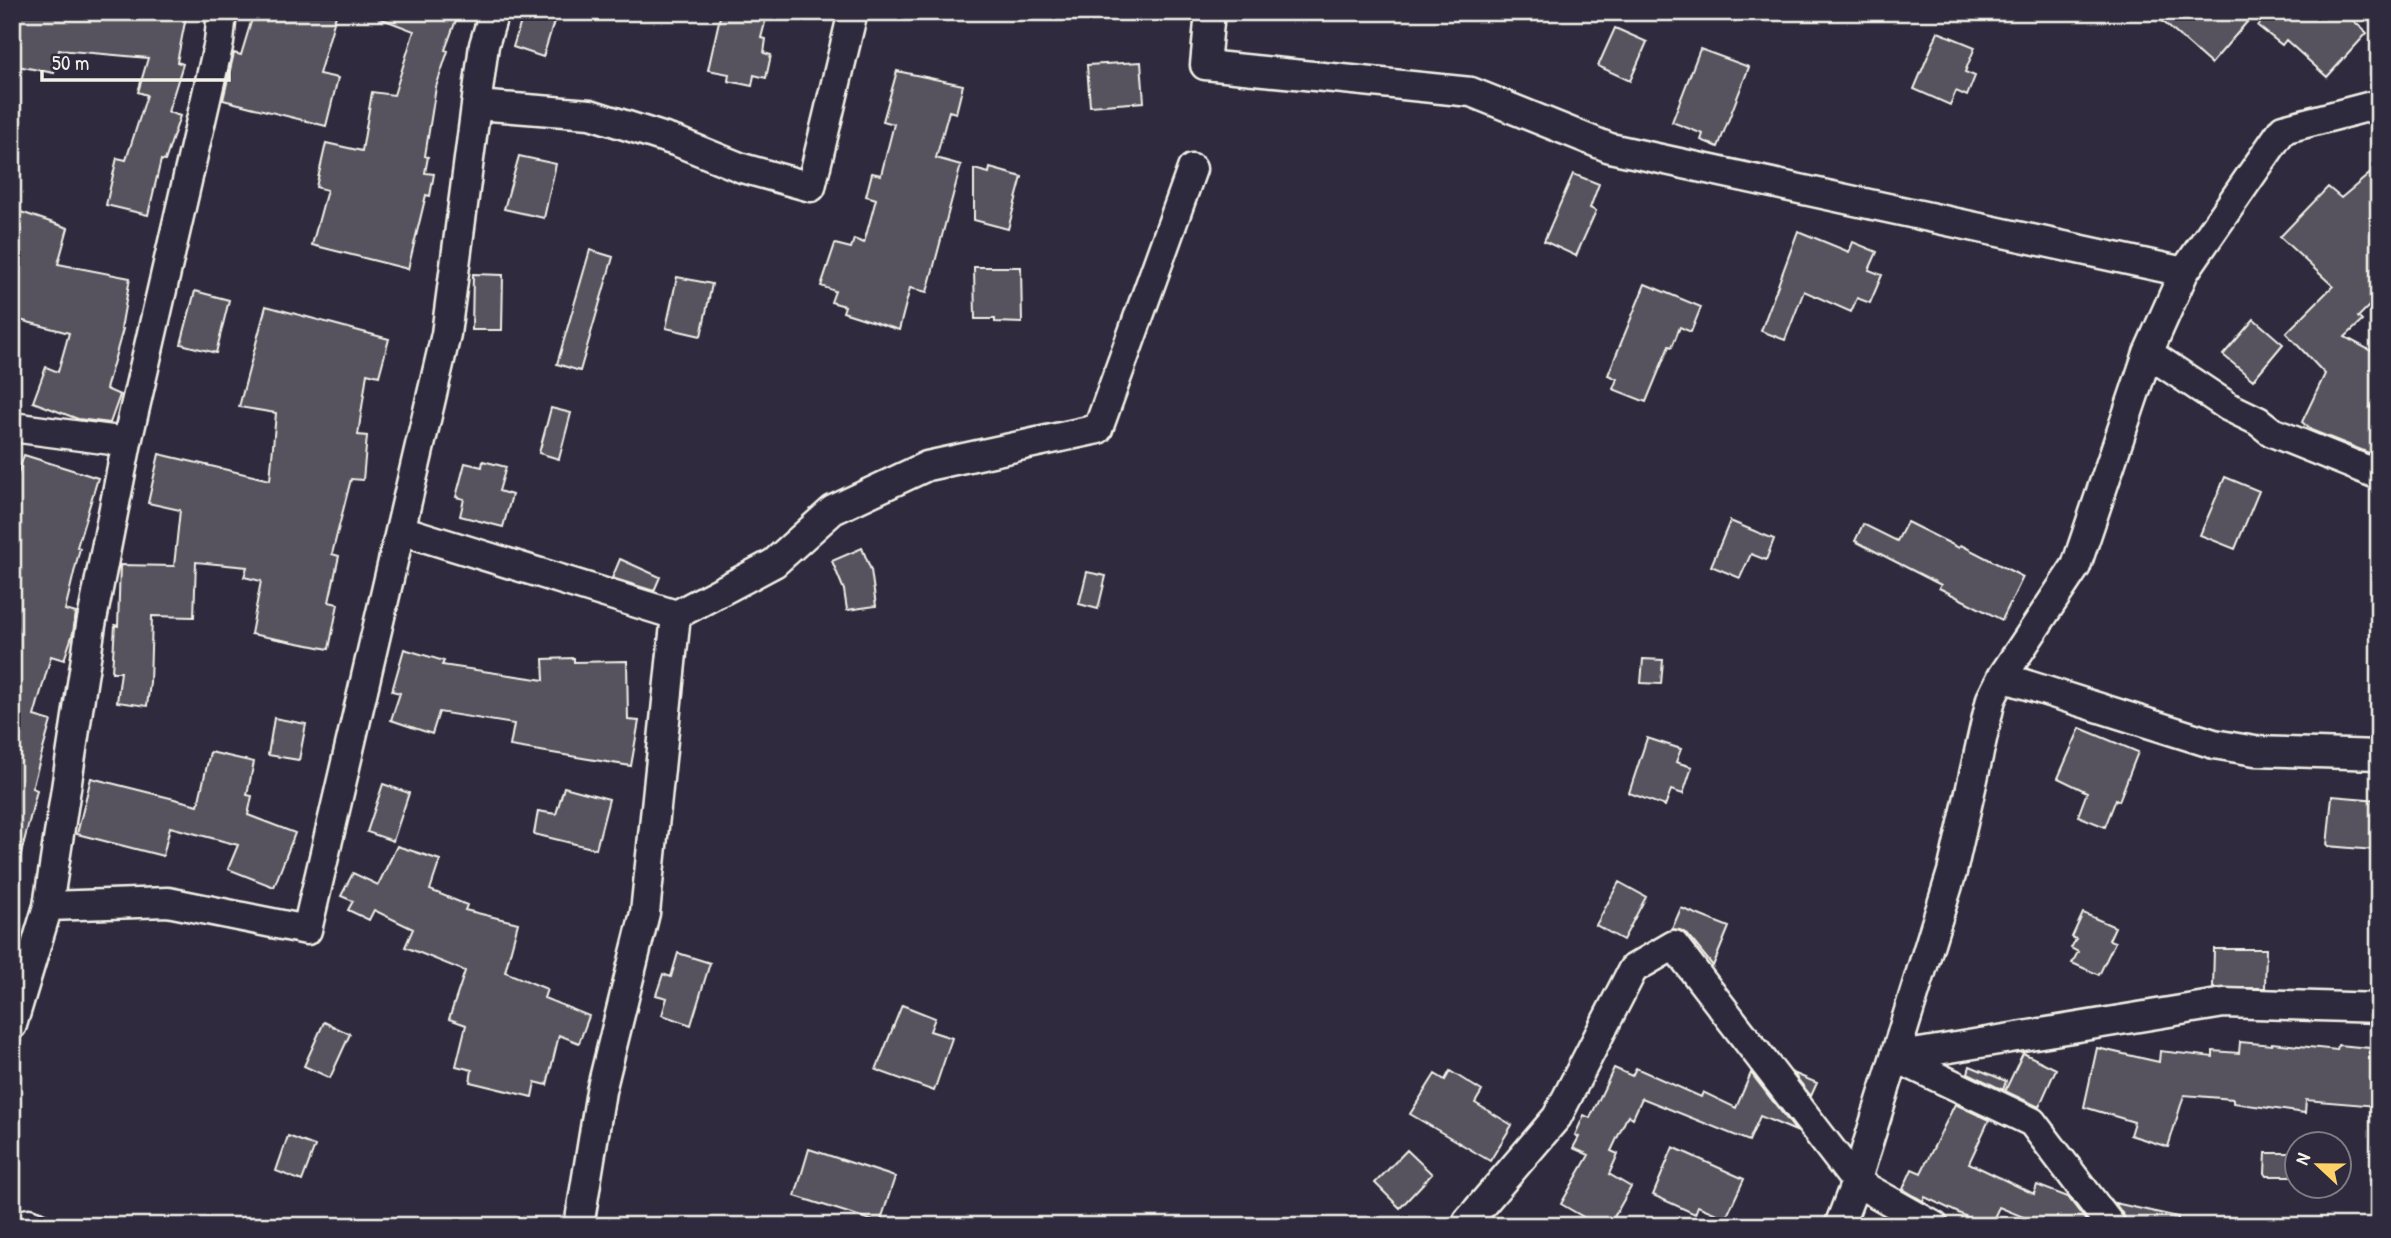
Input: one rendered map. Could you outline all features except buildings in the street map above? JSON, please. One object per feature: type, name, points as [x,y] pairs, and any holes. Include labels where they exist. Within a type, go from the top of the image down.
[{"type":"street","points":[[12,1025],[48,906],[91,625],[127,442],[219,42],[222,12]]},
{"type":"street","points":[[48,906],[168,902],[307,930],[446,334],[484,45],[494,12]]},
{"type":"street","points":[[476,105],[590,114],[678,142],[742,168],[811,187],[853,12]]},
{"type":"street","points":[[1210,12],[1205,65],[1471,92],[1610,148],[2184,272]]},
{"type":"street","points":[[1839,1226],[1856,1182],[1952,872],[1991,699],[2002,677],[2076,566],[2148,353],[2184,272],[2283,129],[2379,104]]},
{"type":"street","points":[[401,530],[676,615],[774,563],[834,510],[927,467],[1098,429],[1192,169]]},
{"type":"street","points":[[2148,353],[2272,432],[2379,475]]},
{"type":"street","points":[[12,427],[127,442]]},
{"type":"street","points":[[579,1226],[601,1091],[645,913],[676,615]]},
{"type":"street","points":[[2002,677],[2214,744],[2255,751],[2379,755]]},
{"type":"street","points":[[1466,1226],[1557,1117],[1633,969],[1674,945],[1856,1182],[1934,1226]]},
{"type":"street","points":[[1895,1057],[2224,1003],[2379,1008]]},
{"type":"street","points":[[1895,1057],[2032,1122],[2110,1226]]},
{"type":"street","points":[[19,1226],[29,1223],[37,1226]]}]
